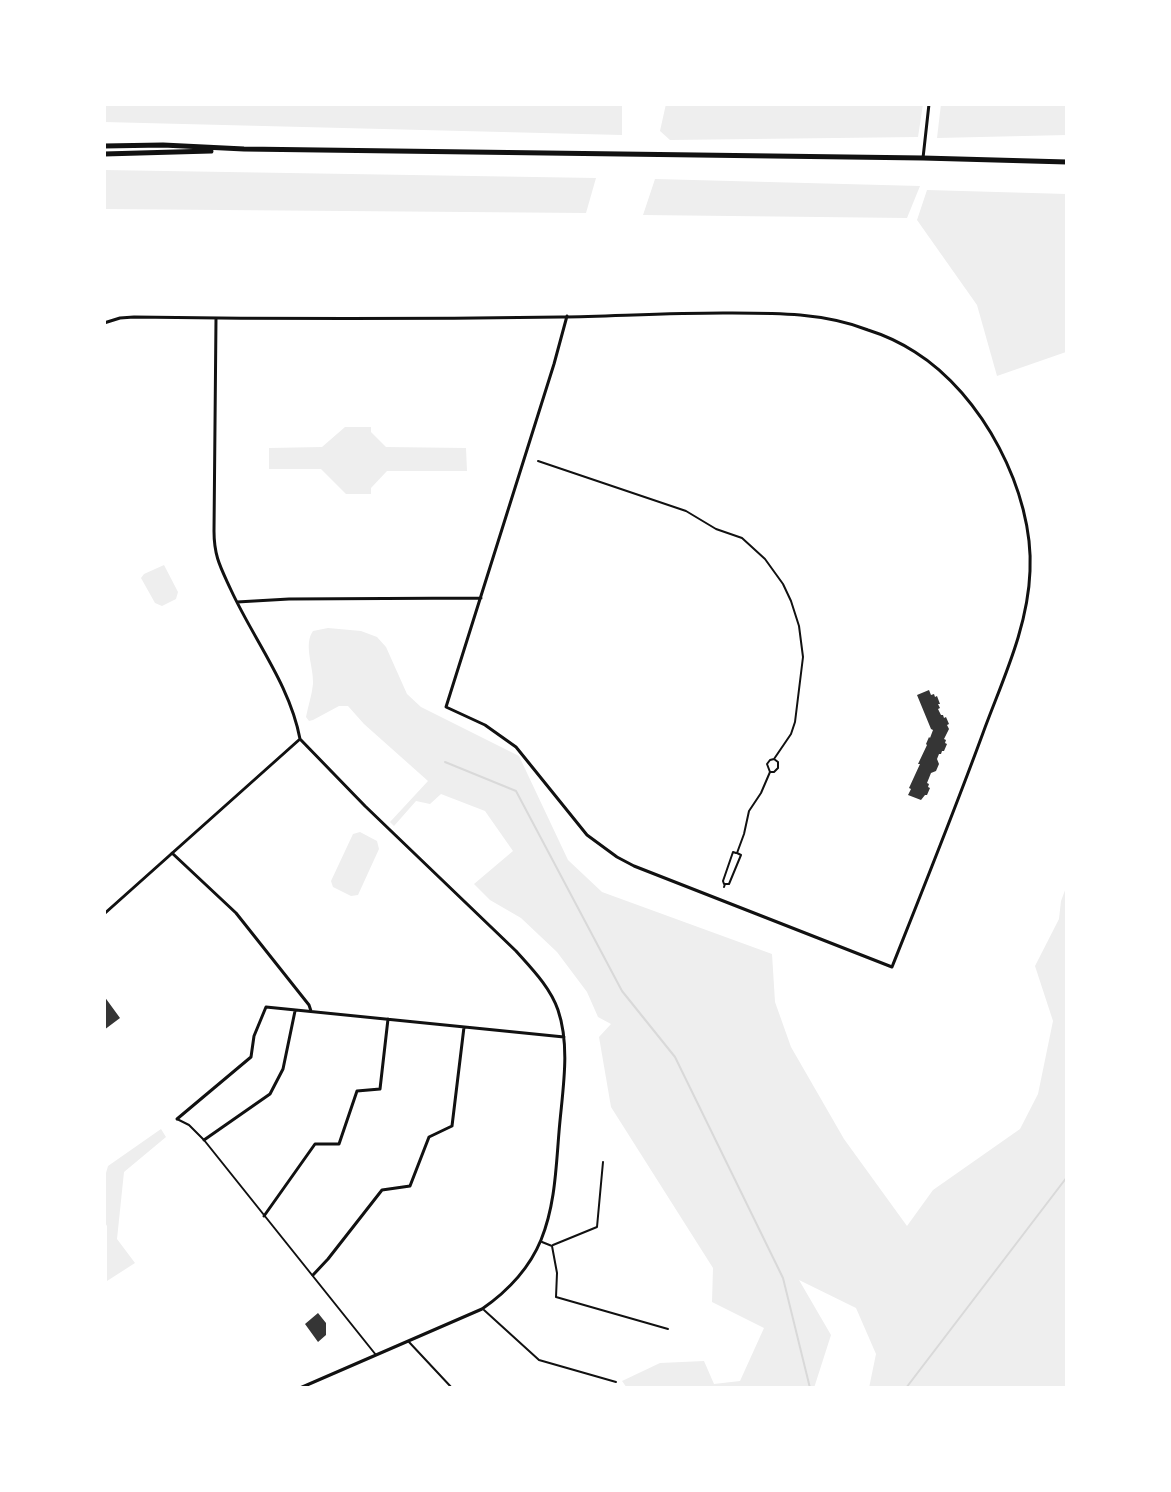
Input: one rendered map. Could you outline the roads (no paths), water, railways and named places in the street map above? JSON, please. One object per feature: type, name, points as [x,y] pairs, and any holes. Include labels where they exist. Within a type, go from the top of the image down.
[{"type":"main road","points":[[104,146],[1067,162]]},
{"type":"main road","points":[[104,154],[244,149]]},
{"type":"street","points":[[923,158],[929,104]]},
{"type":"street","points":[[104,323],[134,317],[782,313],[835,319],[868,329],[913,351],[931,364],[984,420],[1001,449],[1020,498],[1030,572],[1016,644],[892,967],[634,866],[587,835],[516,747],[485,725],[446,707],[567,316]]},
{"type":"street","points":[[216,318],[214,548],[237,602],[287,696],[298,723],[300,739],[536,973],[557,1007],[564,1037],[554,1187],[548,1220],[530,1262],[516,1281],[482,1309],[300,1388]]},
{"type":"street","points":[[237,602],[481,598]]},
{"type":"street","points":[[104,914],[300,739]]},
{"type":"street","points":[[172,853],[236,913],[311,1011]]},
{"type":"street","points":[[177,1119],[251,1057],[254,1036],[266,1007],[564,1037]]},
{"type":"street","points":[[204,1140],[270,1094],[283,1069],[295,1010]]},
{"type":"street","points":[[264,1216],[315,1144],[339,1144],[357,1091],[380,1089],[388,1019]]},
{"type":"street","points":[[313,1275],[382,1190],[410,1186],[429,1137],[452,1126],[464,1027]]},
{"type":"lane","points":[[177,1119],[189,1125],[204,1140],[377,1355]]},
{"type":"lane","points":[[540,1242],[552,1246],[597,1227],[603,1162]]},
{"type":"lane","points":[[552,1246],[557,1273],[556,1297],[668,1329]]},
{"type":"lane","points":[[482,1309],[539,1360],[616,1382]]},
{"type":"lane","points":[[409,1342],[452,1388]]},
{"type":"waterway","points":[[445,762],[516,791],[622,991],[675,1057],[783,1278],[810,1388]]},
{"type":"waterway","points":[[906,1388],[1067,1177]]}]
